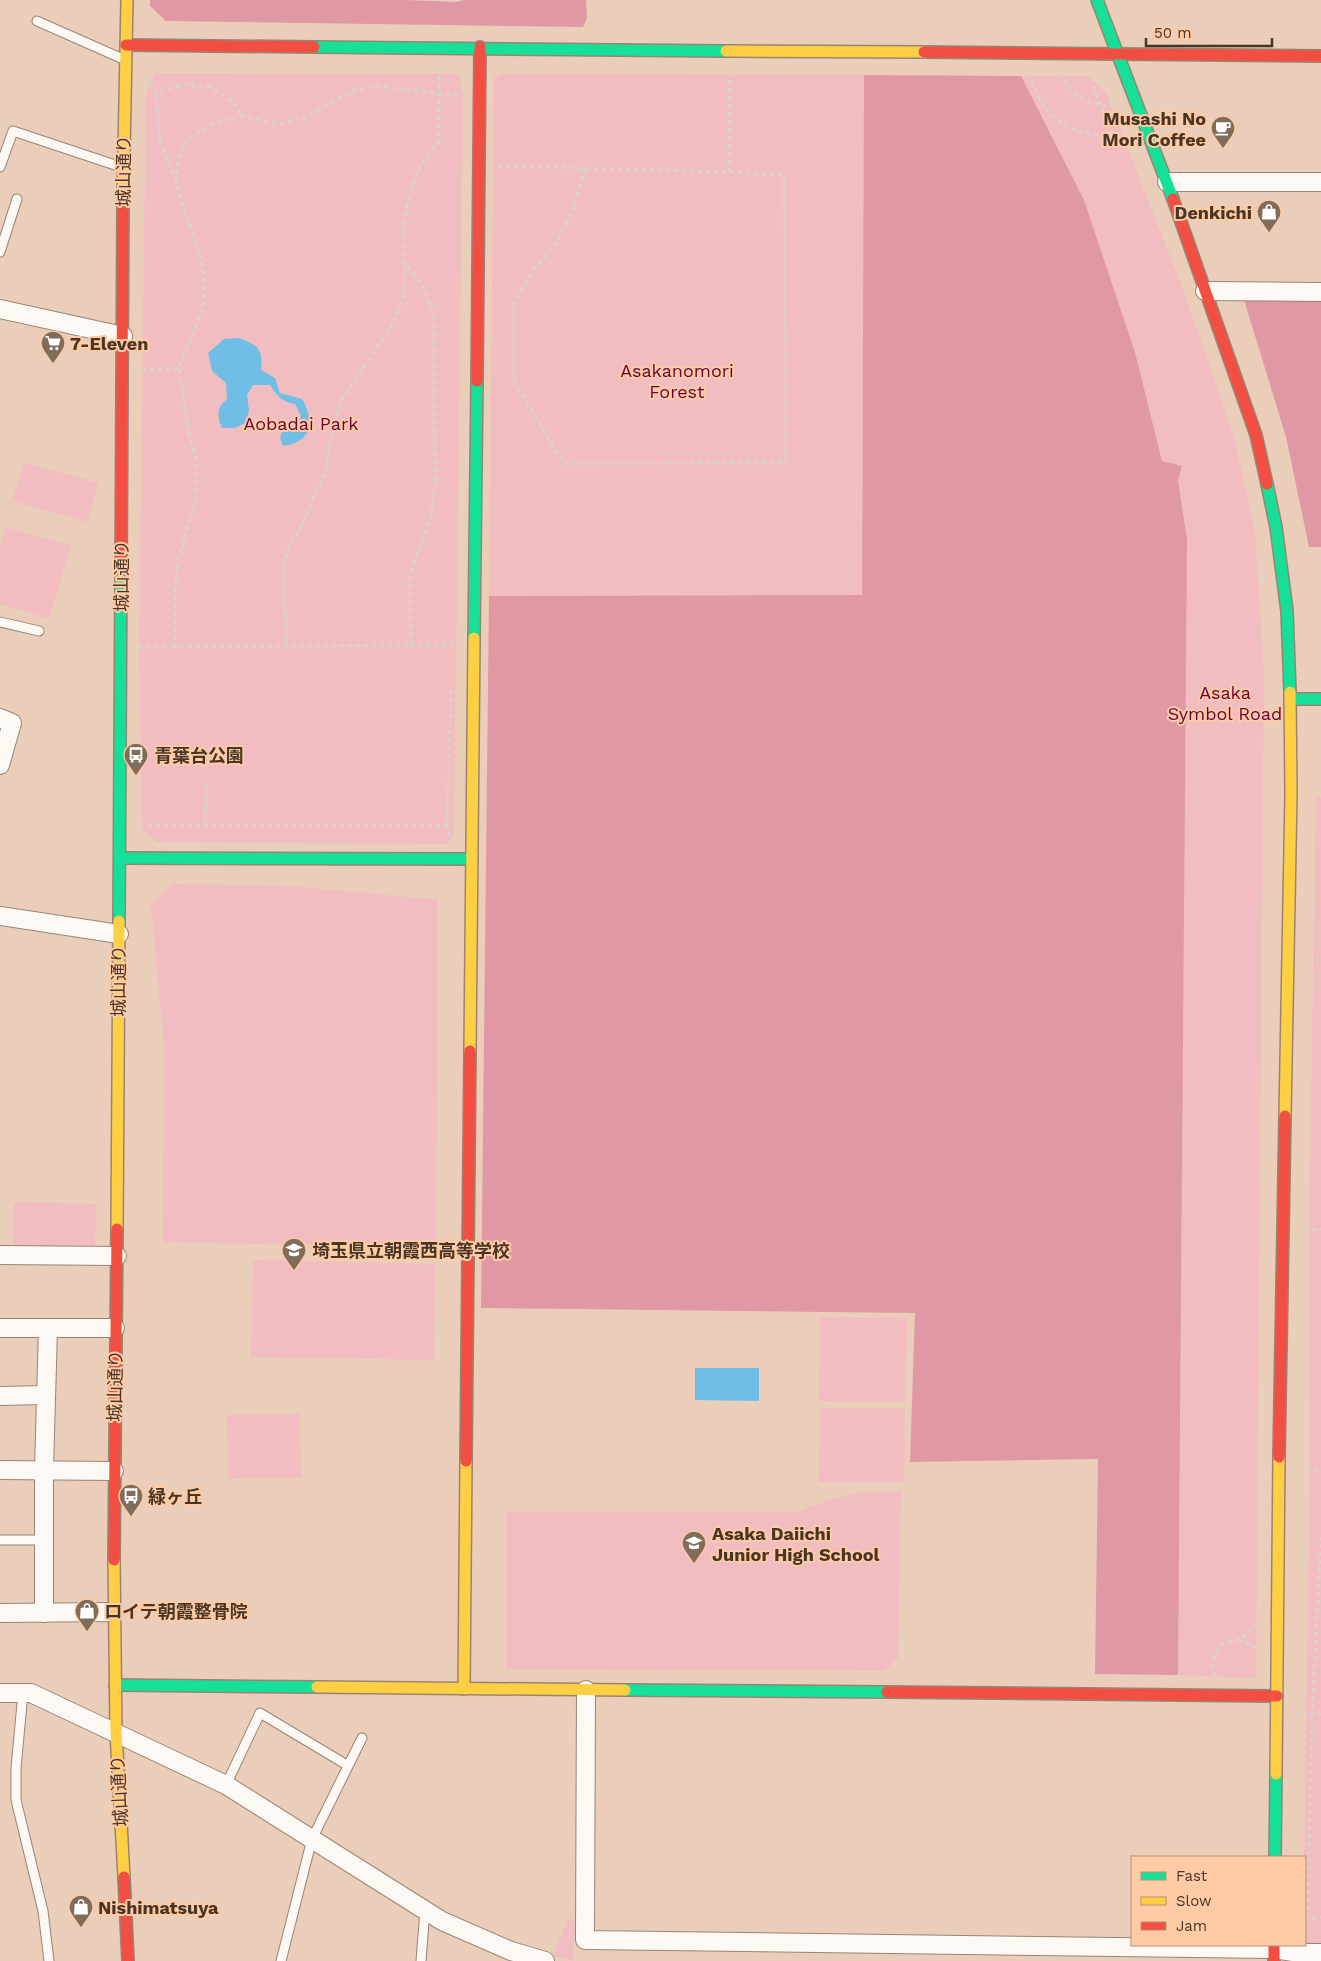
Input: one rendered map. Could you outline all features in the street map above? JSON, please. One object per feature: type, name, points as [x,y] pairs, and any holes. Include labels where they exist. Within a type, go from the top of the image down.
[{"type":"street","name":"城山通り","points":[[127,0],[123,168],[120,858],[113,1612],[116,1732],[128,1961]]},
{"type":"street","points":[[1097,0],[1167,182],[1256,435],[1276,527],[1287,611],[1290,699],[1290,814],[1275,1856]]},
{"type":"street","points":[[126,45],[1321,56]]},
{"type":"street","points":[[464,1689],[480,47]]},
{"type":"street","points":[[1167,182],[1321,182]]},
{"type":"street","points":[[1205,292],[1321,292]]},
{"type":"street","points":[[0,309],[123,336]]},
{"type":"street","points":[[1290,699],[1321,699]]},
{"type":"street","points":[[0,718],[12,723],[0,765]]},
{"type":"street","points":[[120,858],[472,859]]},
{"type":"street","points":[[0,916],[118,934]]},
{"type":"street","points":[[0,1255],[117,1256]]},
{"type":"street","points":[[0,1328],[115,1328]]},
{"type":"street","points":[[44,1613],[45,1395],[48,1329]]},
{"type":"street","points":[[0,1396],[45,1395]]},
{"type":"street","points":[[0,1470],[114,1471]]},
{"type":"street","points":[[0,1613],[113,1612]]},
{"type":"street","points":[[115,1685],[1277,1696]]},
{"type":"street","points":[[586,1690],[584,1940],[1321,1953]]},
{"type":"street","points":[[0,1693],[30,1693],[226,1785],[442,1921],[511,1956],[545,1961]]},
{"type":"lane","points":[[37,21],[125,60]]},
{"type":"lane","points":[[0,167],[13,132],[123,168]]},
{"type":"lane","points":[[0,252],[17,199]]},
{"type":"lane","points":[[0,622],[39,631]]},
{"type":"lane","points":[[0,1540],[44,1540]]},
{"type":"lane","points":[[23,1693],[16,1768],[16,1800],[43,1911],[49,1961]]},
{"type":"lane","points":[[226,1785],[260,1713],[347,1765]]},
{"type":"lane","points":[[280,1961],[312,1839],[362,1738]]},
{"type":"lane","points":[[421,1961],[425,1910]]},
{"type":"path","points":[[286,645],[284,564],[290,545],[301,528],[325,475],[333,426],[341,401],[393,324],[405,294],[406,205],[417,171],[438,142],[440,68]]},
{"type":"path","points":[[729,172],[730,70]]},
{"type":"path","points":[[1028,71],[1043,105],[1066,126],[1096,136],[1129,139]]},
{"type":"path","points":[[1058,71],[1067,86],[1078,97],[1100,106],[1117,107]]},
{"type":"path","points":[[146,76],[156,93],[160,142],[176,180],[200,254],[205,280],[204,308],[178,368],[189,434],[197,463],[196,501],[178,560],[175,592],[176,647]]},
{"type":"path","points":[[1100,80],[1094,88],[1113,137]]},
{"type":"path","points":[[156,93],[182,84],[210,87],[233,102],[242,116]]},
{"type":"path","points":[[176,180],[178,158],[187,139],[215,122],[242,116],[280,124],[304,118],[352,91],[376,86],[466,96]]},
{"type":"path","points":[[493,166],[784,175],[786,462],[564,464],[514,381],[514,303],[534,269],[557,242],[573,209],[585,169]]},
{"type":"path","points":[[404,263],[424,288],[434,316],[435,485],[431,519],[420,544],[410,578],[411,645]]},
{"type":"path","points":[[138,370],[178,368]]},
{"type":"path","points":[[136,647],[286,645],[462,646]]},
{"type":"path","points":[[135,825],[447,825],[451,685]]},
{"type":"path","points":[[205,825],[206,784]]},
{"type":"path","points":[[1308,960],[1321,960]]},
{"type":"path","points":[[1304,1230],[1321,1229]]},
{"type":"path","points":[[1305,1471],[1321,1471]]},
{"type":"path","points":[[1306,1927],[1308,1918],[1312,1715],[1321,1537]]},
{"type":"path","points":[[1218,1683],[1212,1666],[1216,1653],[1225,1643],[1238,1640],[1248,1634],[1262,1618]]},
{"type":"path","points":[[1238,1640],[1254,1645],[1257,1652]]},
{"type":"path","points":[[1291,1714],[1321,1714]]},
{"type":"path","points":[[1308,1918],[1321,1917]]},
{"type":"green space","name":"Aobadai Park","points":[[155,73],[459,74],[463,96],[454,835],[447,844],[156,842],[142,829],[139,647],[146,95]]},
{"type":"green space","name":"Asakanomori Forest","points":[[501,74],[864,75],[862,595],[489,596],[494,78]]},
{"type":"green space","name":"Asaka Symbol Road","points":[[1021,76],[1087,76],[1105,90],[1181,284],[1234,436],[1255,532],[1264,670],[1256,1678],[1178,1675],[1187,539],[1178,481],[1182,466],[1162,461],[1135,351],[1084,200]]},
{"type":"green space","points":[[24,463],[99,483],[87,522],[12,501]]},
{"type":"green space","points":[[6,527],[71,546],[49,619],[0,604],[0,547]]},
{"type":"green space","points":[[1316,798],[1321,798],[1321,1944],[1306,1943],[1306,1856],[1304,1856],[1310,1471],[1309,1229]]},
{"type":"green space","points":[[172,884],[293,886],[438,900],[436,1248],[163,1242],[164,1048],[151,905]]},
{"type":"green space","points":[[13,1202],[96,1204],[95,1250],[13,1249]]},
{"type":"green space","points":[[253,1260],[435,1264],[434,1360],[251,1357]]},
{"type":"green space","points":[[820,1317],[907,1318],[905,1402],[819,1401]]},
{"type":"green space","points":[[820,1408],[905,1408],[904,1482],[819,1482]]},
{"type":"green space","points":[[300,1414],[301,1478],[228,1479],[227,1415]]},
{"type":"green space","points":[[901,1491],[898,1658],[884,1671],[506,1669],[506,1512],[797,1512],[835,1498],[861,1492]]},
{"type":"green space","points":[[568,1919],[575,1922],[573,1961],[553,1956]]},
{"type":"shaded area","points":[[150,0],[405,0],[458,2],[463,0],[586,0],[587,18],[583,27],[166,21],[150,6]]},
{"type":"shaded area","points":[[864,75],[1021,76],[1084,200],[1135,352],[1162,461],[1182,466],[1178,481],[1187,539],[1178,1675],[1095,1674],[1098,1459],[910,1462],[915,1313],[481,1308],[489,596],[862,595]]},
{"type":"shaded area","points":[[1244,300],[1321,301],[1321,547],[1309,547],[1286,437]]},
{"type":"water","points":[[239,338],[251,343],[258,349],[261,357],[261,370],[275,378],[280,393],[302,399],[309,415],[309,429],[306,435],[293,444],[283,446],[280,438],[282,431],[299,426],[301,416],[295,404],[280,398],[270,385],[253,385],[247,395],[249,411],[245,423],[235,428],[222,428],[218,412],[227,399],[226,383],[212,371],[208,353],[224,339]]},
{"type":"water","points":[[695,1368],[759,1368],[759,1401],[695,1400]]},
{"type":"traffic: fast","points":[[1097,0],[1173,199]]},
{"type":"traffic: fast","points":[[314,47],[726,51]]},
{"type":"traffic: fast","points":[[474,638],[477,381]]},
{"type":"traffic: fast","points":[[1267,484],[1276,527],[1287,611],[1290,692]]},
{"type":"traffic: fast","points":[[119,921],[121,571]]},
{"type":"traffic: fast","points":[[1290,699],[1321,699]]},
{"type":"traffic: fast","points":[[120,858],[472,859]]},
{"type":"traffic: fast","points":[[115,1685],[317,1687]]},
{"type":"traffic: fast","points":[[625,1690],[887,1692]]},
{"type":"traffic: fast","points":[[1275,1856],[1276,1774]]},
{"type":"traffic: slow","points":[[123,202],[127,0]]},
{"type":"traffic: slow","points":[[726,51],[924,52]]},
{"type":"traffic: slow","points":[[470,1051],[474,638]]},
{"type":"traffic: slow","points":[[1285,1116],[1291,794],[1290,692]]},
{"type":"traffic: slow","points":[[117,1229],[119,921]]},
{"type":"traffic: slow","points":[[1276,1774],[1279,1457]]},
{"type":"traffic: slow","points":[[464,1689],[466,1461]]},
{"type":"traffic: slow","points":[[114,1560],[116,1732],[124,1877]]},
{"type":"traffic: slow","points":[[317,1687],[625,1690]]},
{"type":"traffic: jam","points":[[126,45],[314,47]]},
{"type":"traffic: jam","points":[[477,381],[480,47]]},
{"type":"traffic: jam","points":[[924,52],[1321,56]]},
{"type":"traffic: jam","points":[[1173,199],[1256,435],[1267,484]]},
{"type":"traffic: jam","points":[[121,571],[123,202]]},
{"type":"traffic: jam","points":[[466,1461],[470,1051]]},
{"type":"traffic: jam","points":[[1279,1457],[1285,1116]]},
{"type":"traffic: jam","points":[[114,1560],[117,1229]]},
{"type":"traffic: jam","points":[[887,1692],[1277,1696]]},
{"type":"traffic: jam","points":[[124,1877],[128,1961]]},
{"type":"traffic: jam","points":[[1274,1946],[1274,1961]]},
{"type":"place","name":"Musashi No Mori Coffee","points":[[1223,149]]},
{"type":"place","name":"Denkichi","points":[[1269,233]]},
{"type":"place","name":"7-Eleven","points":[[53,364]]},
{"type":"place","name":"青葉台公園","points":[[136,776]]},
{"type":"place","name":"埼玉県立朝霞西高等学校","points":[[294,1271]]},
{"type":"place","name":"緑ヶ丘","points":[[131,1517]]},
{"type":"place","name":"Asaka Daiichi Junior High School","points":[[694,1564]]},
{"type":"place","name":"ロイテ朝霞整骨院","points":[[87,1632]]},
{"type":"place","name":"Nishimatsuya","points":[[81,1928]]}]
